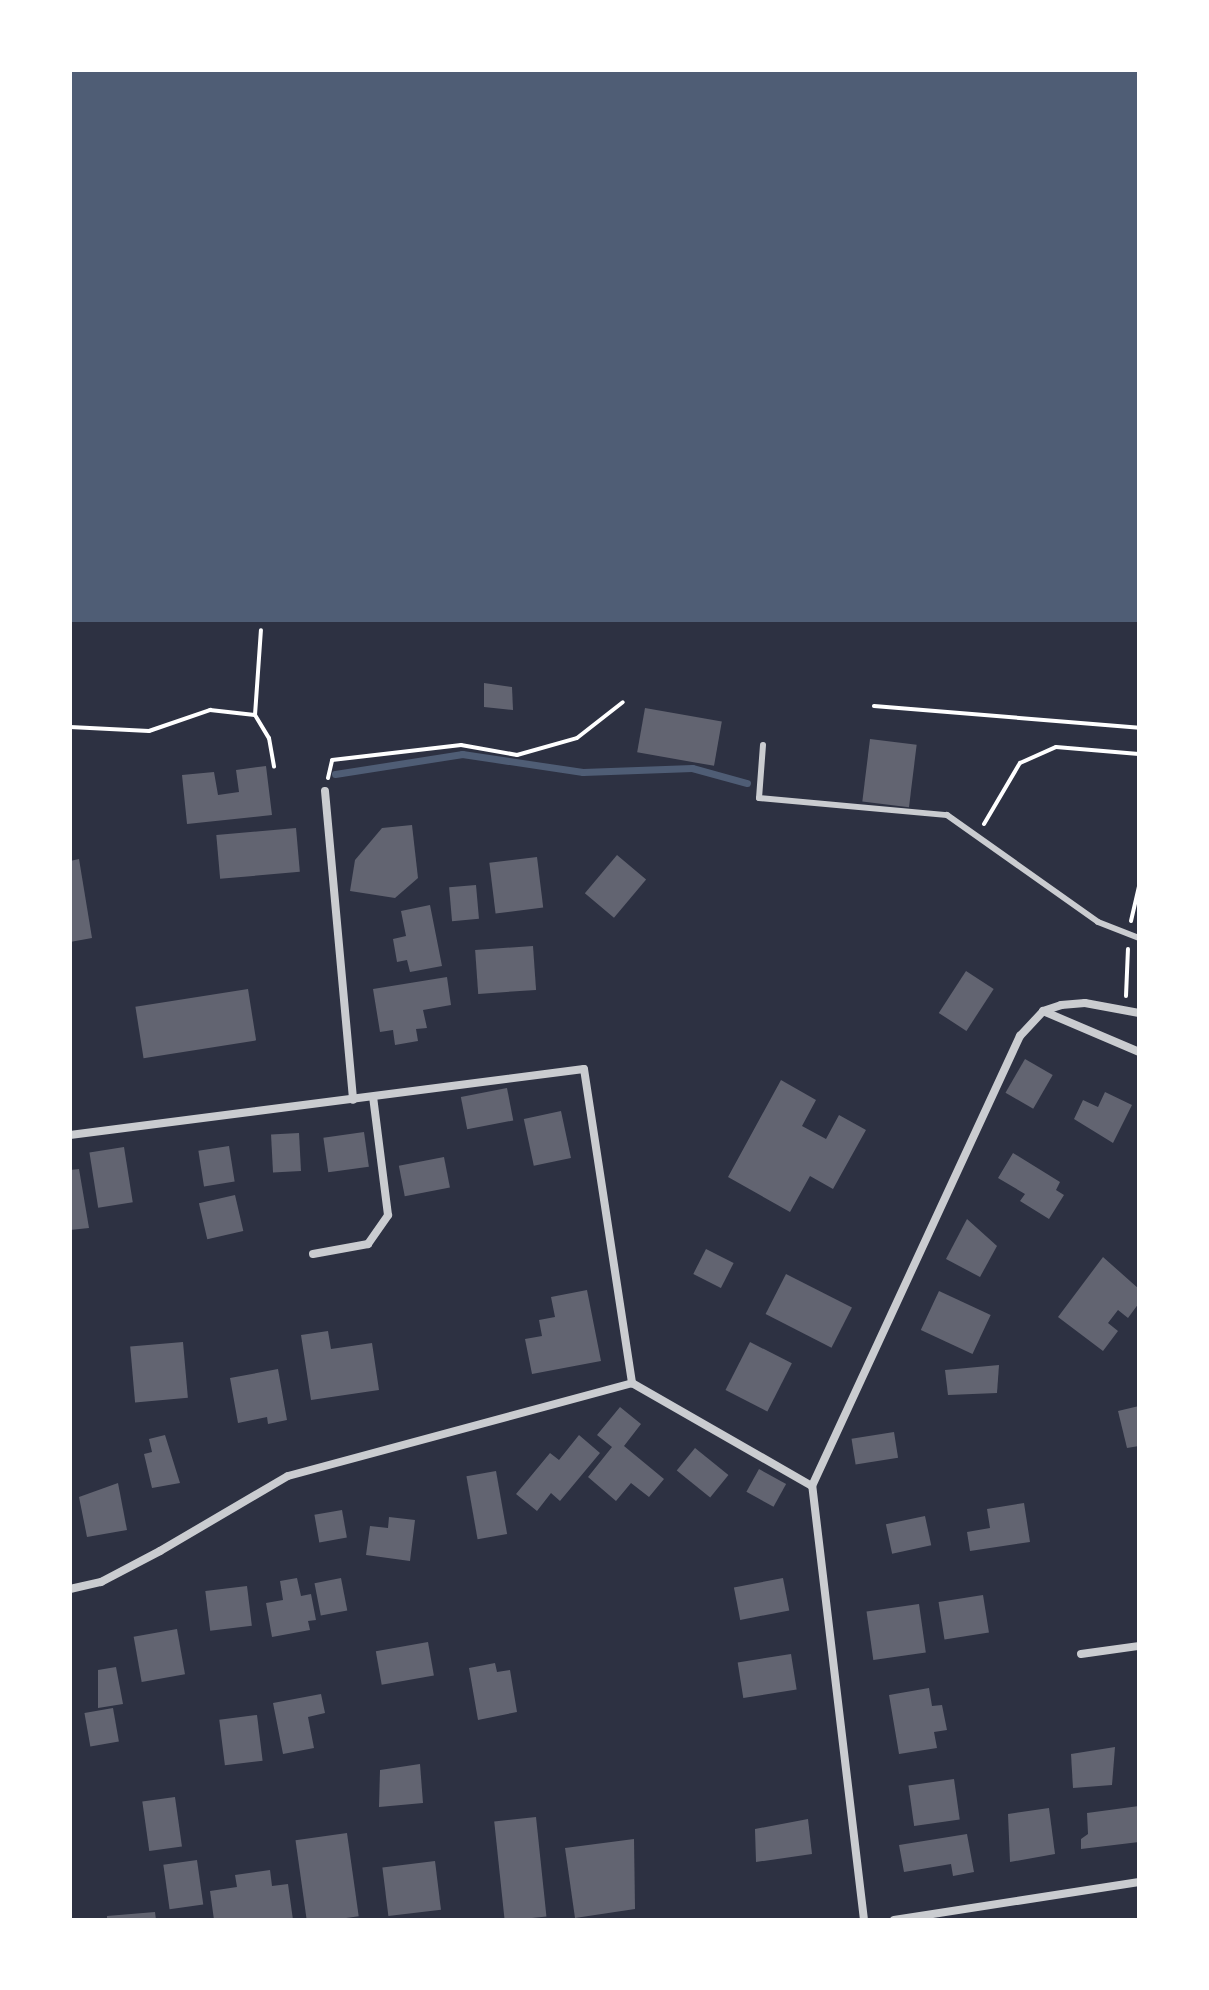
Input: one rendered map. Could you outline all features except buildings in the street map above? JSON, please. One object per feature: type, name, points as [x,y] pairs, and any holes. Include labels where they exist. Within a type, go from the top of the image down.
[{"type":"street","points":[[325,791],[353,1100]]},
{"type":"street","points":[[864,1920],[812,1486],[1020,1036],[1043,1011],[1085,1003],[1139,1013]]},
{"type":"street","points":[[1043,1011],[1139,1052]]},
{"type":"street","points":[[70,1135],[584,1069],[632,1383]]},
{"type":"street","points":[[313,1254],[368,1244],[388,1215],[373,1097]]},
{"type":"street","points":[[70,1589],[101,1582],[288,1476],[632,1383],[812,1486]]},
{"type":"street","points":[[1081,1654],[1139,1646]]},
{"type":"street","points":[[894,1920],[1139,1882]]},
{"type":"lane","points":[[763,745],[759,798],[947,815],[978,833],[1098,922],[1139,938]]},
{"type":"path","points":[[261,630],[255,715],[269,738],[274,767]]},
{"type":"path","points":[[325,791],[332,760],[461,745],[517,755],[577,738],[623,702]]},
{"type":"path","points":[[874,706],[1139,728]]},
{"type":"path","points":[[70,727],[149,731],[210,710],[255,715]]},
{"type":"path","points":[[978,833],[1020,763],[1056,747],[1139,754]]},
{"type":"path","points":[[1126,1011],[1127,964]]},
{"type":"water","points":[[70,70],[1139,70],[1139,622],[70,622]]},
{"type":"waterway","points":[[335,774],[462,754],[583,772],[692,768],[747,783]]}]
